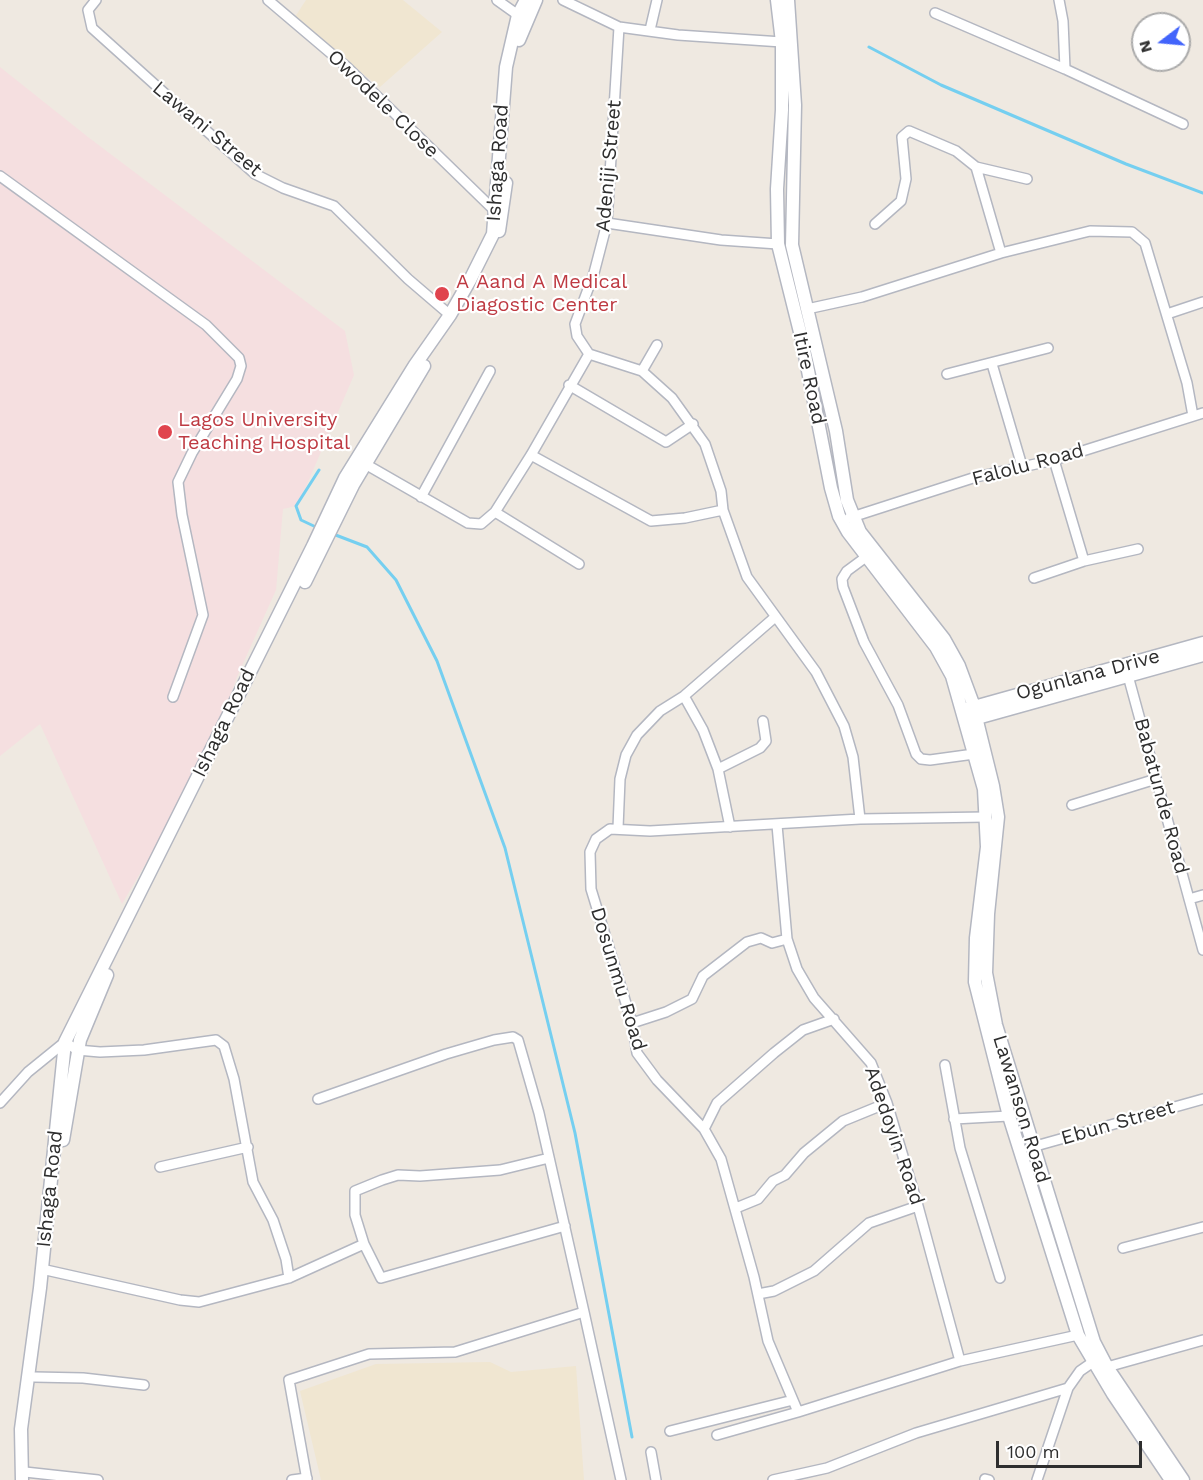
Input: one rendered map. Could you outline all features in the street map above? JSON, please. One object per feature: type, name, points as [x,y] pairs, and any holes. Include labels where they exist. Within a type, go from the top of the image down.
[{"type":"main road","name":"Ishaga Road","points":[[24,1477],[26,1414],[34,1377],[46,1270],[77,1050],[116,956],[339,502],[415,365],[450,315],[493,234],[504,83],[518,15],[526,0]]},
{"type":"main road","name":"Ishaga Road","points":[[361,461],[486,264],[498,235],[504,204],[514,68],[522,28],[536,0]]},
{"type":"main road","name":"Itire Road","points":[[777,0],[782,42],[782,110],[776,214],[778,244],[800,332],[831,488],[866,557],[940,653],[968,715]]},
{"type":"main road","name":"Itire Road","points":[[788,0],[795,105],[792,245],[836,431],[847,519],[860,532],[944,639],[959,666],[968,715]]},
{"type":"main road","name":"Ishaga Road","points":[[24,1477],[21,1429],[40,1288],[65,1042],[317,549]]},
{"type":"main road","name":"Ogunlana Drive","points":[[1127,670],[1203,643]]},
{"type":"main road","name":"Ogunlana Drive","points":[[968,715],[1032,689],[1203,655]]},
{"type":"main road","name":"Lawanson Road","points":[[968,715],[974,754],[984,789],[987,847],[976,938],[975,982],[1032,1147],[1087,1323],[1107,1367],[1183,1480]]},
{"type":"main road","name":"Lawanson Road","points":[[968,715],[993,786],[998,817],[988,914],[986,973],[1009,1116],[1078,1335],[1093,1362],[1171,1480]]},
{"type":"street","name":"Lawani Street","points":[[96,0],[88,10],[92,28],[255,174],[283,188],[334,206],[408,279],[450,315]]},
{"type":"street","name":"Owodele Close","points":[[268,0],[347,67],[495,211]]},
{"type":"street","points":[[497,0],[518,15]]},
{"type":"street","points":[[563,0],[619,27],[678,35],[782,42]]},
{"type":"street","points":[[650,30],[657,0]]},
{"type":"street","points":[[1059,0],[1063,21],[1065,69]]},
{"type":"street","points":[[935,13],[1065,69],[1183,124]]},
{"type":"street","name":"Adeniji Street","points":[[589,354],[577,336],[575,324],[594,273],[607,223],[619,27]]},
{"type":"street","points":[[874,224],[901,201],[906,186],[902,137],[909,131],[928,137],[956,151],[976,167],[1027,179]]},
{"type":"street","points":[[976,167],[1001,253]]},
{"type":"street","points":[[0,176],[206,325],[239,358],[241,366],[237,379],[192,453],[178,482],[182,515],[203,615],[173,698]]},
{"type":"street","points":[[607,223],[721,240],[778,244]]},
{"type":"street","points":[[807,309],[862,297],[1001,253],[1090,231],[1132,232],[1145,243],[1198,415]]},
{"type":"street","points":[[1167,314],[1203,302]]},
{"type":"street","points":[[642,371],[657,345]]},
{"type":"street","points":[[947,374],[1048,348]]},
{"type":"street","points":[[361,461],[468,523],[481,524],[495,512],[589,354],[642,371],[672,398],[693,423],[713,463],[721,490],[723,510],[747,577],[774,618],[816,672],[844,726],[853,758],[860,819]]},
{"type":"street","points":[[992,364],[1022,466]]},
{"type":"street","points":[[421,497],[490,371]]},
{"type":"street","points":[[569,385],[666,442],[693,423]]},
{"type":"street","name":"Falolu Road","points":[[847,519],[976,477],[1054,460],[1198,415]]},
{"type":"street","points":[[531,455],[651,521],[685,518],[723,510]]},
{"type":"street","points":[[1054,460],[1084,561]]},
{"type":"street","points":[[495,512],[579,564]]},
{"type":"street","points":[[1034,578],[1084,561],[1138,549]]},
{"type":"street","points":[[866,557],[847,571],[842,579],[843,586],[864,642],[898,705],[916,754],[921,759],[930,760],[974,754]]},
{"type":"street","points":[[774,618],[684,696],[660,711],[637,735],[626,754],[620,779],[618,828],[650,831],[860,819],[986,817]]},
{"type":"street","name":"Babatunde Road","points":[[1127,670],[1203,950]]},
{"type":"street","points":[[684,696],[703,730],[718,769],[730,827]]},
{"type":"street","points":[[718,769],[760,748],[766,741],[763,721]]},
{"type":"street","points":[[1072,805],[1156,779]]},
{"type":"street","name":"Adedoyin Road","points":[[777,825],[788,939],[796,969],[814,998],[871,1063],[887,1103],[918,1206],[960,1361]]},
{"type":"street","name":"Dosunmu Road","points":[[618,828],[603,833],[593,845],[590,852],[591,889],[632,1023],[637,1053],[648,1070],[704,1129],[721,1159],[736,1208],[768,1341],[798,1412]]},
{"type":"street","points":[[1189,899],[1203,895]]},
{"type":"street","points":[[632,1023],[666,1012],[692,999],[703,976],[747,942],[761,938],[772,943],[788,939]]},
{"type":"street","points":[[704,1129],[717,1103],[739,1083],[803,1030],[834,1019]]},
{"type":"street","points":[[318,1099],[413,1064],[513,1037],[518,1040],[524,1056],[565,1226],[621,1480]]},
{"type":"street","points":[[0,1103],[28,1072],[65,1042],[77,1050],[144,1050],[216,1040],[224,1046],[234,1079],[254,1182],[273,1220],[286,1259],[289,1278]]},
{"type":"street","points":[[945,1065],[960,1148],[1000,1278]]},
{"type":"street","name":"Ebun Street","points":[[1032,1147],[1203,1099]]},
{"type":"street","points":[[736,1208],[758,1199],[773,1181],[785,1175],[804,1153],[843,1120],[887,1103]]},
{"type":"street","points":[[954,1119],[1009,1116]]},
{"type":"street","points":[[160,1167],[248,1147]]},
{"type":"street","points":[[549,1158],[500,1170],[420,1176],[398,1175],[355,1191],[355,1215],[364,1244],[381,1278],[565,1226]]},
{"type":"street","points":[[758,1294],[774,1291],[814,1271],[869,1223],[918,1206]]},
{"type":"street","points":[[1122,1248],[1203,1227]]},
{"type":"street","points":[[46,1270],[180,1300],[199,1302],[289,1278],[364,1244]]},
{"type":"street","points":[[292,1480],[307,1479],[289,1380],[369,1354],[455,1352],[584,1312]]},
{"type":"street","points":[[717,1435],[960,1361],[1011,1347],[1078,1335]]},
{"type":"street","points":[[1107,1367],[1203,1340]]},
{"type":"street","points":[[1037,1480],[1068,1388],[1080,1371],[1093,1362]]},
{"type":"street","points":[[34,1377],[83,1378],[144,1385]]},
{"type":"street","points":[[773,1480],[827,1468],[916,1433],[1068,1388]]},
{"type":"street","points":[[670,1431],[792,1396]]},
{"type":"street","points":[[651,1452],[657,1480]]},
{"type":"street","points":[[24,1477],[98,1480]]},
{"type":"shaded area","points":[[306,0],[403,0],[442,32],[380,87],[293,20]]},
{"type":"shaded area","name":"Lagos University Teaching Hospital","points":[[0,67],[88,137],[345,331],[354,375],[296,506],[283,509],[276,590],[224,712],[156,846],[122,904],[40,724],[0,756]]},
{"type":"shaded area","points":[[490,1362],[511,1372],[576,1366],[584,1480],[321,1480],[300,1391],[376,1364]]},
{"type":"waterway","points":[[869,47],[941,85],[1126,164],[1203,193]]},
{"type":"waterway","points":[[318,528],[301,520],[296,506],[319,470]]},
{"type":"waterway","points":[[333,534],[367,547],[396,580],[437,661],[505,848],[575,1133],[632,1437]]},
{"type":"place","name":"A Aand A Medical Diagostic Center","points":[[442,294]]},
{"type":"place","name":"Lagos University Teaching Hospital","points":[[165,432]]}]
